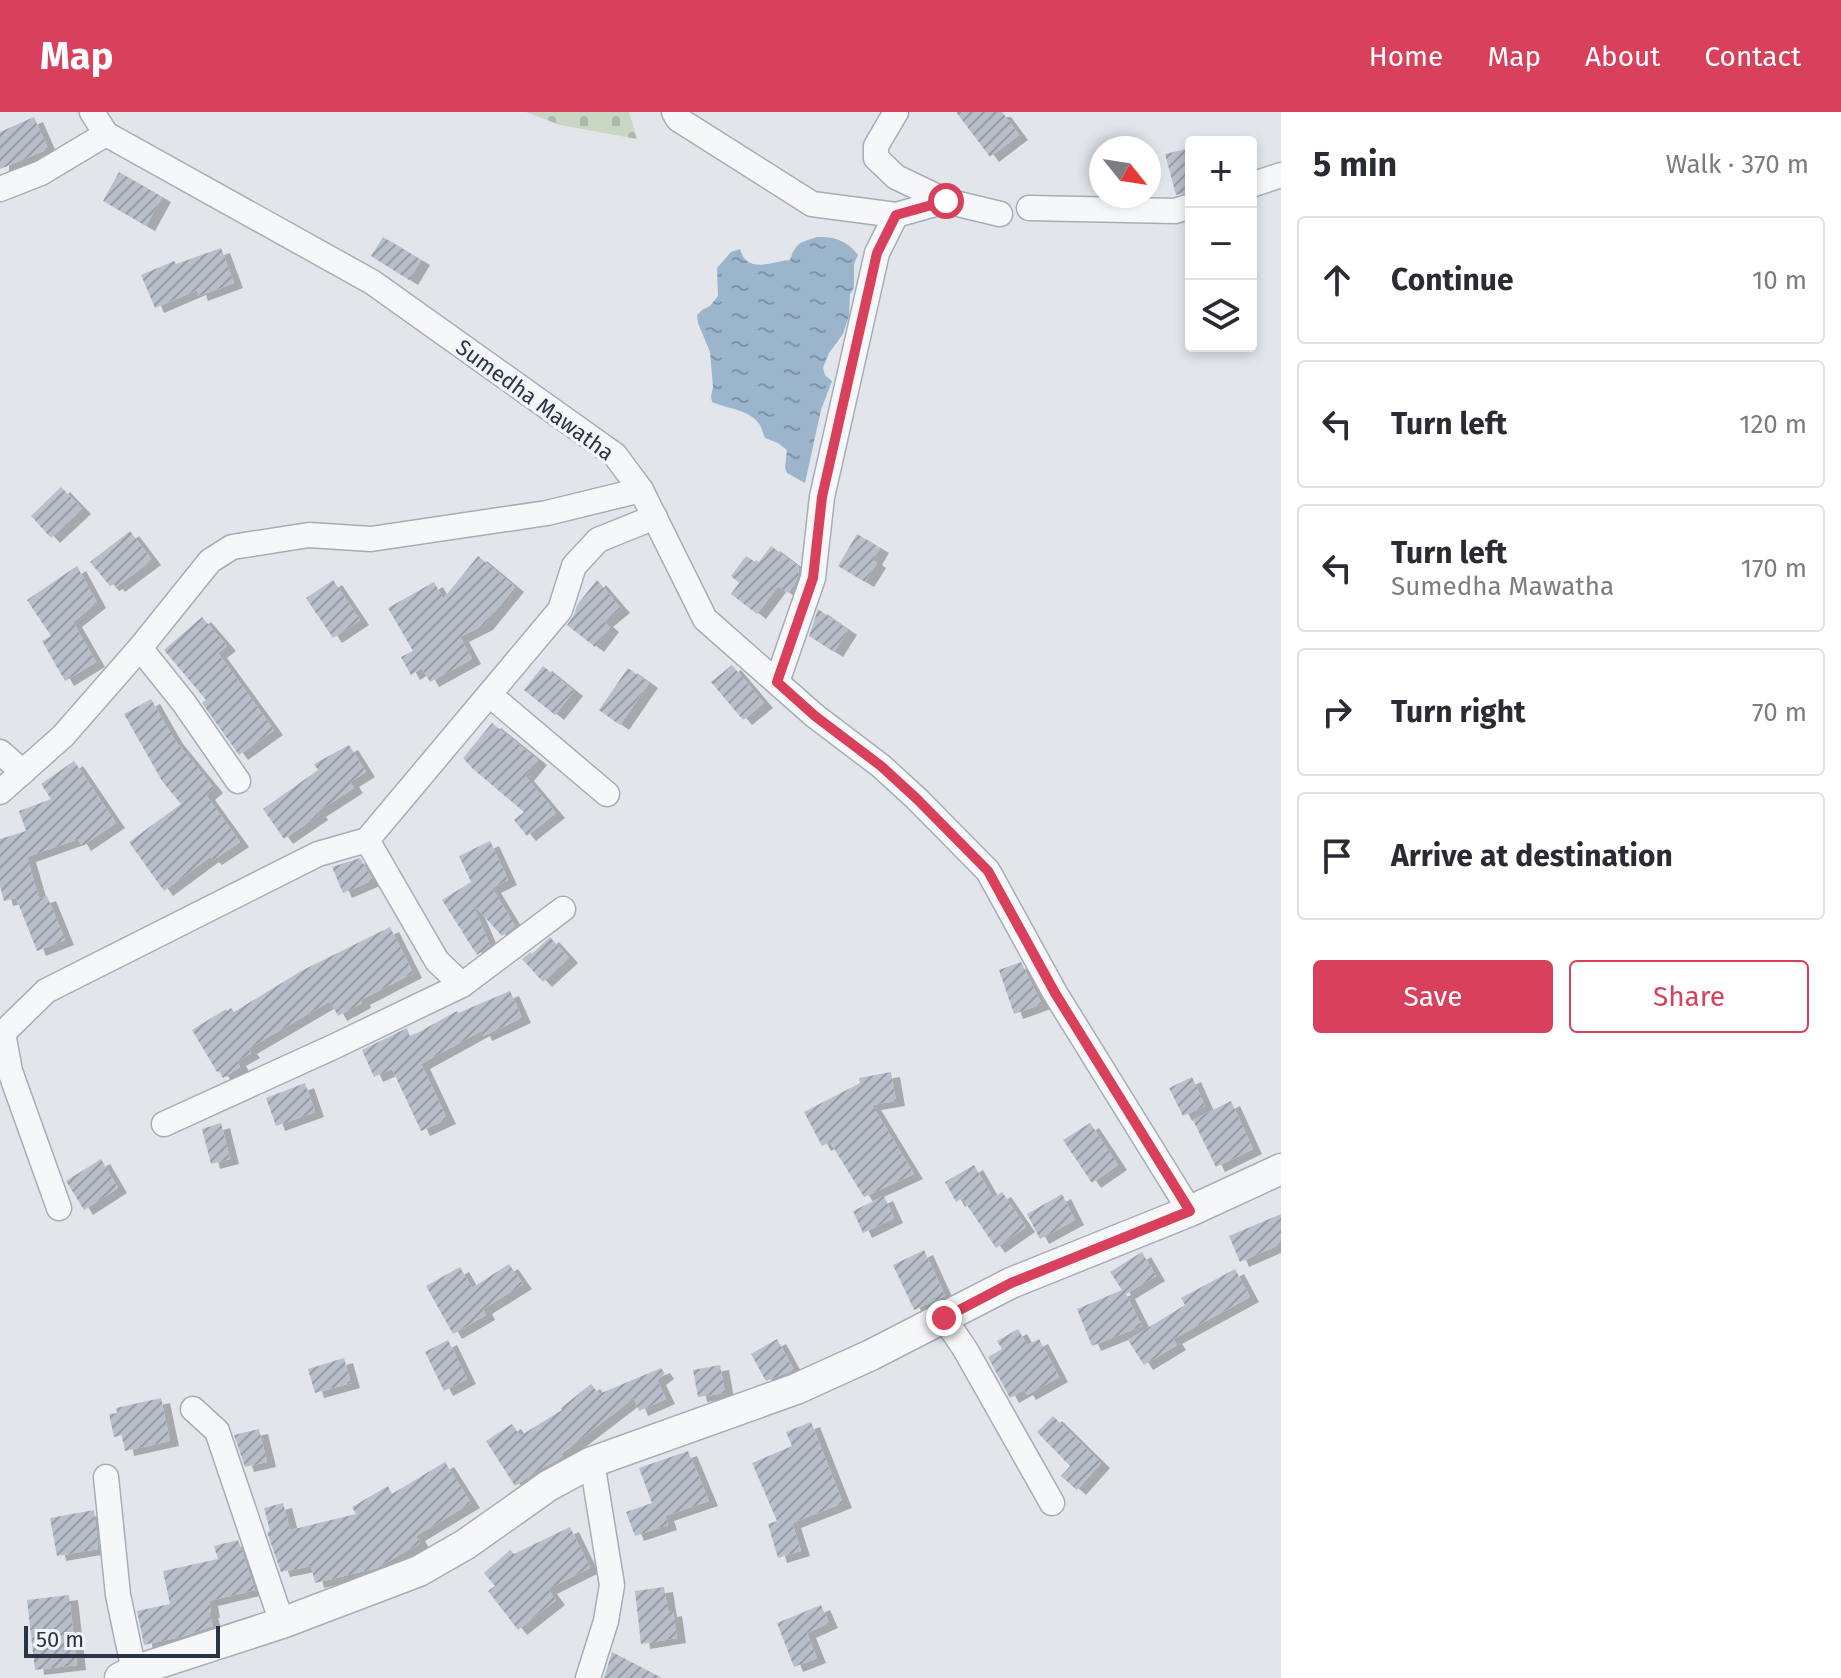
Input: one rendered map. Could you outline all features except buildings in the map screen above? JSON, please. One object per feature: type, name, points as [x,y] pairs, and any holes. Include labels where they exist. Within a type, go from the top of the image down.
[{"type":"street","name":"Sumedha Mawatha","points":[[92,112],[106,134],[372,282],[615,455],[641,490],[705,619],[815,716],[881,766],[988,871],[1055,993],[1190,1211]]},
{"type":"street","points":[[674,112],[678,119],[812,204],[896,215],[946,201]]},
{"type":"street","points":[[896,112],[876,146],[876,158],[896,177],[946,201],[1000,214]]},
{"type":"street","points":[[0,189],[41,173],[106,134]]},
{"type":"street","points":[[1257,183],[1281,175]]},
{"type":"street","points":[[1029,208],[1175,211],[1185,208]]},
{"type":"street","points":[[777,682],[813,578],[822,497],[877,253],[896,215]]},
{"type":"street","points":[[0,792],[63,736],[210,561],[232,547],[309,535],[371,539],[547,513],[641,490]]},
{"type":"street","points":[[59,1208],[5,1072],[3,1033],[46,991],[318,854],[367,840],[560,610],[574,566],[598,540],[655,517]]},
{"type":"street","points":[[140,648],[184,703],[238,781]]},
{"type":"street","points":[[490,695],[607,794]]},
{"type":"street","points":[[0,752],[23,772]]},
{"type":"street","points":[[367,840],[437,961],[462,985]]},
{"type":"street","points":[[164,1124],[462,985],[563,909]]},
{"type":"street","points":[[106,1477],[127,1675],[282,1623],[419,1571],[466,1544],[548,1486],[592,1462],[796,1389],[871,1355],[1011,1283],[1190,1211],[1281,1169]]},
{"type":"street","points":[[944,1318],[965,1349],[1052,1503]]},
{"type":"street","points":[[193,1409],[217,1431],[282,1623]]},
{"type":"street","points":[[588,1678],[606,1621],[612,1585],[592,1462]]},
{"type":"green space","points":[[526,112],[629,112],[637,139],[560,125]]},
{"type":"water","points":[[817,237],[840,240],[858,255],[854,264],[849,316],[843,334],[829,353],[823,368],[832,381],[821,410],[805,483],[787,473],[787,450],[765,438],[756,420],[712,402],[710,352],[697,315],[718,296],[717,268],[731,252],[740,249],[748,262],[769,264],[790,260],[799,244]]},
{"type":"route","points":[[944,1318],[1011,1283],[1190,1211],[1055,993],[988,871],[881,766],[815,716],[777,682],[813,578],[822,497],[877,253],[896,215],[946,201]]}]
